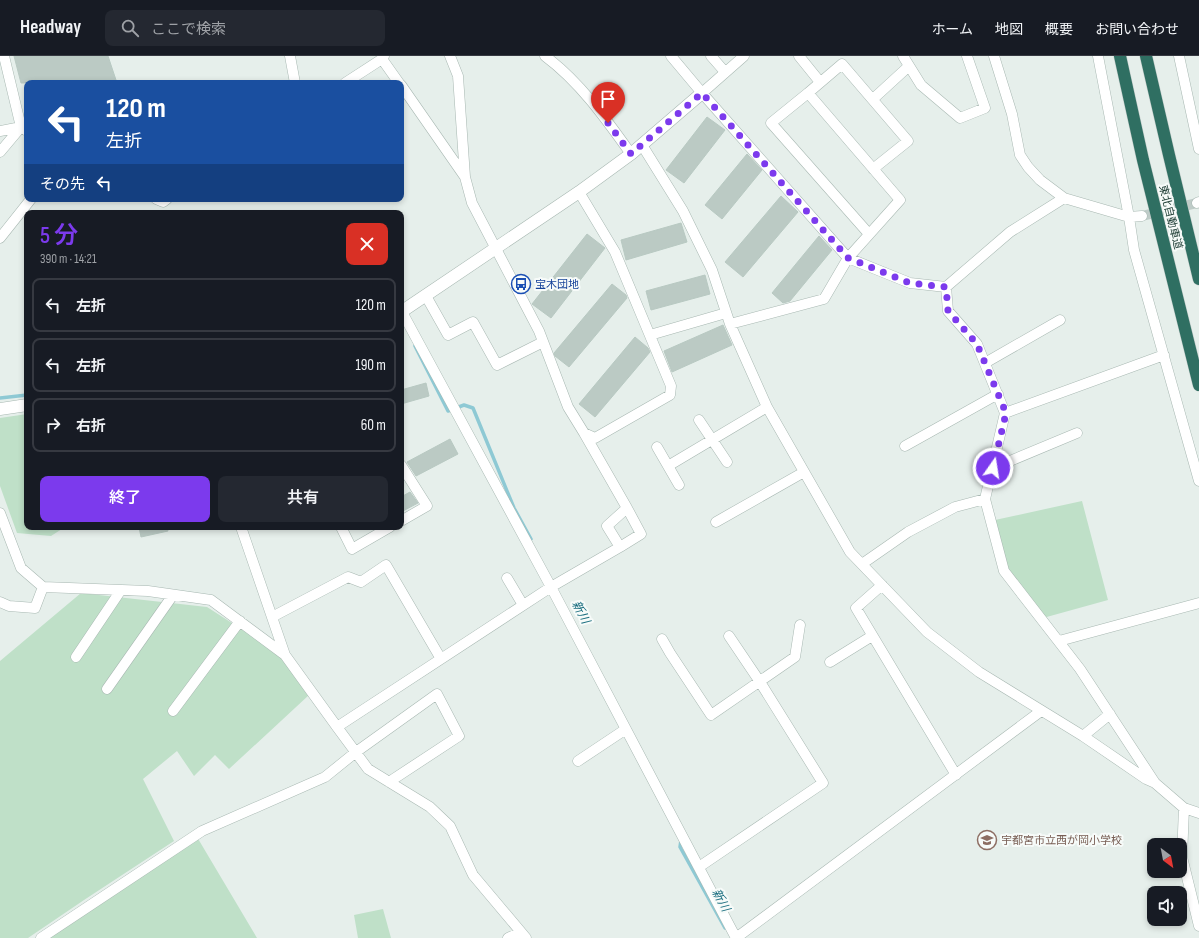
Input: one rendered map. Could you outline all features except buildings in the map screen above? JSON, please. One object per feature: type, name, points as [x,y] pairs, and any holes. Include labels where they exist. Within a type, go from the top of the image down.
[{"type":"highway","name":"東北自動車道","points":[[1120,56],[1143,160],[1199,384]]},
{"type":"highway","name":"東北自動車道","points":[[1146,56],[1199,279]]},
{"type":"street","points":[[4,56],[24,129]]},
{"type":"street","points":[[290,56],[294,80]]},
{"type":"street","points":[[337,727],[551,587],[641,534],[568,407],[539,331],[472,203],[465,177],[458,76],[450,56]]},
{"type":"street","points":[[545,56],[582,90],[601,112],[631,154]]},
{"type":"street","points":[[671,56],[848,258],[910,283],[946,287],[1010,232],[1064,198]]},
{"type":"street","points":[[711,56],[725,72]]},
{"type":"street","points":[[404,310],[579,192],[631,154],[744,56]]},
{"type":"street","points":[[798,56],[820,82]]},
{"type":"street","points":[[903,56],[921,85],[960,118],[985,108],[967,56]]},
{"type":"street","points":[[994,56],[1012,114],[1020,155],[1028,168],[1040,180],[1064,198],[1129,216],[1142,216]]},
{"type":"street","points":[[1098,56],[1129,216],[1134,250],[1199,481]]},
{"type":"street","points":[[1179,56],[1199,149]]},
{"type":"street","points":[[349,80],[383,57],[397,80]]},
{"type":"street","points":[[869,234],[771,123],[842,64],[908,141],[873,169]]},
{"type":"street","points":[[873,99],[909,66]]},
{"type":"street","points":[[404,90],[465,177]]},
{"type":"street","points":[[730,324],[824,299],[848,258],[900,200],[808,93]]},
{"type":"street","points":[[0,131],[24,129]]},
{"type":"street","points":[[0,152],[24,129]]},
{"type":"street","points":[[642,145],[683,211],[712,270],[730,324],[768,407],[850,552],[927,632],[979,672],[1083,736],[1146,779],[1155,783]]},
{"type":"street","points":[[579,192],[615,252],[671,386],[670,395],[595,438],[584,433]]},
{"type":"street","points":[[0,238],[29,202]]},
{"type":"street","points":[[946,287],[948,311],[977,344],[1006,413],[985,499],[1004,571],[1080,669],[1155,783],[1184,808],[1199,813]]},
{"type":"street","points":[[426,296],[448,335],[474,322],[497,365],[543,342]]},
{"type":"street","points":[[650,335],[726,313]]},
{"type":"street","points":[[404,318],[551,587],[736,938],[1041,711]]},
{"type":"street","points":[[985,363],[1060,320]]},
{"type":"street","points":[[1006,413],[1164,355]]},
{"type":"street","points":[[905,446],[998,394]]},
{"type":"street","points":[[0,409],[24,405]]},
{"type":"street","points":[[668,466],[768,407]]},
{"type":"street","points":[[699,420],[727,462]]},
{"type":"street","points":[[993,468],[1077,433]]},
{"type":"street","points":[[657,447],[679,485]]},
{"type":"street","points":[[404,470],[427,506],[404,519]]},
{"type":"street","points":[[716,522],[804,472]]},
{"type":"street","points":[[862,564],[908,532],[955,507],[985,499]]},
{"type":"street","points":[[620,547],[607,526],[626,508]]},
{"type":"street","points":[[0,513],[21,568],[43,586],[148,591],[211,600],[285,655]]},
{"type":"street","points":[[242,530],[285,655],[368,769],[430,808],[450,826],[473,875],[524,935],[508,938]]},
{"type":"street","points":[[342,530],[352,549],[385,530]]},
{"type":"street","points":[[272,617],[348,577],[361,582],[386,565],[441,659]]},
{"type":"street","points":[[507,578],[523,605]]},
{"type":"street","points":[[882,585],[856,608],[956,774]]},
{"type":"street","points":[[0,602],[9,606],[35,608],[43,586]]},
{"type":"street","points":[[76,658],[121,590]]},
{"type":"street","points":[[107,689],[173,595]]},
{"type":"street","points":[[1059,641],[1199,603]]},
{"type":"street","points":[[173,711],[240,622]]},
{"type":"street","points":[[662,638],[670,653],[712,715],[795,657],[800,625]]},
{"type":"street","points":[[699,867],[824,783],[729,636]]},
{"type":"street","points":[[830,662],[872,636]]},
{"type":"street","points":[[41,938],[202,830],[326,777],[356,752],[437,694],[459,736],[389,782]]},
{"type":"street","points":[[1083,736],[1110,714]]},
{"type":"street","points":[[578,760],[626,729]]},
{"type":"street","points":[[1184,808],[1182,857],[1199,926]]},
{"type":"green space","points":[[24,414],[24,530],[60,530],[51,536],[17,533],[0,486],[0,418]]},
{"type":"green space","points":[[1082,501],[1108,600],[1043,618],[1009,571],[995,520]]},
{"type":"green space","points":[[81,593],[207,607],[280,654],[309,695],[229,769],[215,755],[194,776],[177,751],[143,779],[174,841],[28,938],[0,938],[0,661]]},
{"type":"green space","points":[[197,837],[257,938],[44,938]]},
{"type":"green space","points":[[383,909],[391,938],[358,938],[354,915]]},
{"type":"waterway","name":"新川","points":[[415,346],[448,411],[464,405],[473,408],[514,508],[531,539]]},
{"type":"waterway","name":"新川","points":[[0,398],[24,395]]},
{"type":"waterway","name":"新川","points":[[681,840],[680,847],[725,928]]},
{"type":"tunnel","points":[[1142,216],[1197,203]]},
{"type":"place","name":"宝木団地","points":[[521,284]]},
{"type":"place","name":"宇都宮市立西が岡小学校","points":[[987,840]]},
{"type":"route","points":[[608,123],[631,154],[702,93],[848,258],[910,283],[946,287],[948,311],[977,344],[1006,413],[993,468]]}]
